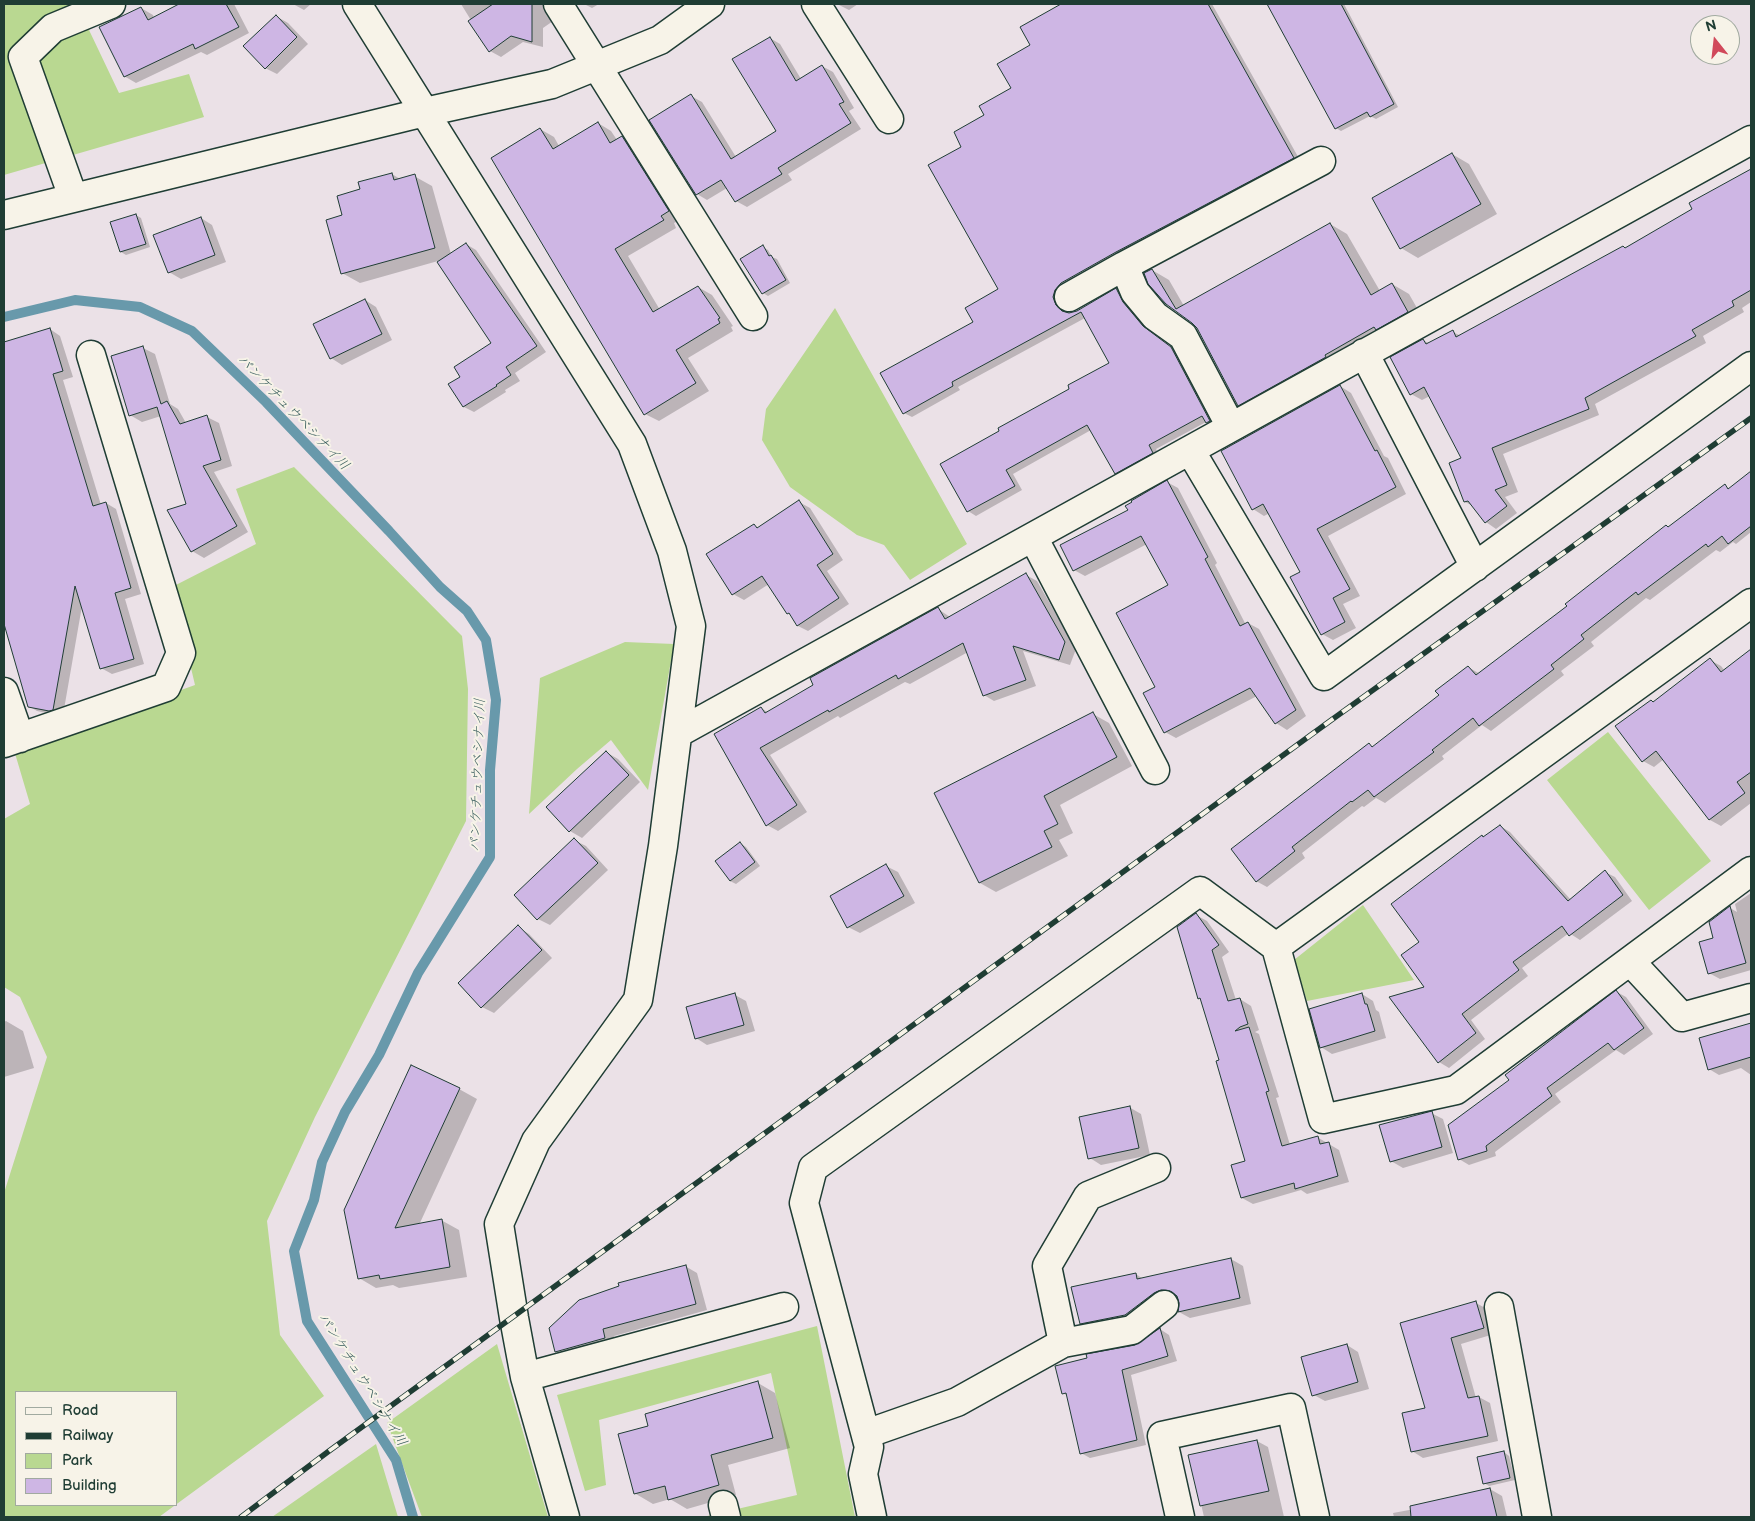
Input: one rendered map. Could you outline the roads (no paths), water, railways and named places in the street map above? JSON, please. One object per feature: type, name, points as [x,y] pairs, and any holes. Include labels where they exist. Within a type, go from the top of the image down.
[{"type":"street","points":[[73,197],[13,52],[53,28],[111,4]]},
{"type":"street","points":[[357,4],[632,444],[672,551],[692,626],[663,846],[638,1000],[536,1141],[499,1224],[525,1377],[565,1517]]},
{"type":"street","points":[[558,4],[753,316]]},
{"type":"street","points":[[4,215],[425,112],[552,84],[660,40],[710,4]]},
{"type":"street","points":[[816,4],[889,119]]},
{"type":"street","points":[[678,733],[1751,140]]},
{"type":"street","points":[[1069,297],[1321,161]]},
{"type":"street","points":[[1124,266],[1135,292],[1155,316],[1183,336],[1231,427]]},
{"type":"street","points":[[1364,354],[1475,566]]},
{"type":"street","points":[[4,692],[12,741],[166,686],[181,653],[90,355]]},
{"type":"street","points":[[1190,450],[1324,676],[1751,366]]},
{"type":"street","points":[[1033,537],[1155,770]]},
{"type":"street","points":[[1276,947],[1751,604]]},
{"type":"street","points":[[872,1517],[864,1474],[869,1447],[804,1203],[813,1168],[1200,891],[1276,947],[1323,1119],[1456,1090],[1751,871]]},
{"type":"street","points":[[1630,961],[1682,1017],[1751,998]]},
{"type":"street","points":[[1063,1343],[1047,1266],[1088,1196],[1156,1168]]},
{"type":"street","points":[[866,1434],[958,1402],[1063,1343],[1132,1330],[1164,1305]]},
{"type":"street","points":[[525,1377],[784,1307]]},
{"type":"street","points":[[1499,1307],[1537,1517]]},
{"type":"street","points":[[1180,1517],[1162,1436],[1292,1408],[1315,1517]]},
{"type":"waterway","name":"パンケチュウベシナイ川","points":[[4,317],[75,300],[140,307],[192,331],[266,402],[440,587],[467,611],[486,640],[496,700],[490,770],[490,857],[418,973],[379,1055],[345,1112],[322,1162],[314,1200],[294,1251],[307,1321],[396,1460],[413,1517]]},
{"type":"railway","points":[[241,1517],[1330,721],[1751,418]]}]
